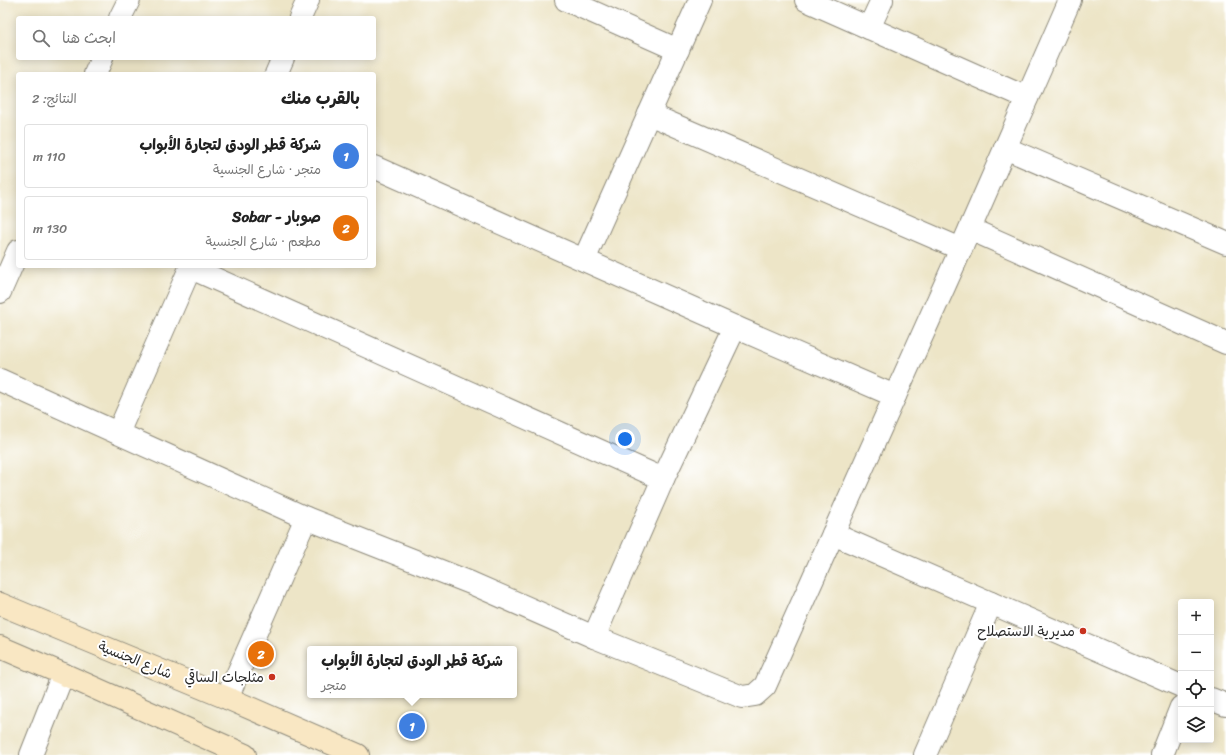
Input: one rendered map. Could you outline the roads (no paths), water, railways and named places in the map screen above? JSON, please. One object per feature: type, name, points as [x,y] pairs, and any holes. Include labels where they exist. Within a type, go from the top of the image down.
[{"type":"main road","name":"شارع الجنسية","points":[[0,604],[227,698],[358,755]]},
{"type":"main road","points":[[0,647],[245,755]]},
{"type":"street","points":[[121,16],[129,0]]},
{"type":"street","points":[[301,16],[308,0]]},
{"type":"street","points":[[566,0],[678,50]]},
{"type":"street","points":[[584,260],[700,0]]},
{"type":"street","points":[[806,0],[1027,98]]},
{"type":"street","points":[[869,28],[882,0]]},
{"type":"street","points":[[0,380],[306,518],[471,583],[594,637],[742,697],[755,695],[765,686],[961,249],[1070,0]]},
{"type":"street","points":[[96,72],[101,60]]},
{"type":"street","points":[[277,72],[282,60]]},
{"type":"street","points":[[649,114],[961,249]]},
{"type":"street","points":[[1005,148],[1226,243]]},
{"type":"street","points":[[376,168],[735,328],[895,396]]},
{"type":"street","points":[[970,228],[1226,342]]},
{"type":"street","points":[[0,292],[16,256]]},
{"type":"street","points":[[118,433],[191,268]]},
{"type":"street","points":[[193,268],[663,479]]},
{"type":"street","points":[[594,637],[663,479],[735,328]]},
{"type":"street","points":[[227,698],[306,518]]},
{"type":"street","points":[[833,534],[1178,685]]},
{"type":"street","points":[[925,755],[991,603]]},
{"type":"street","points":[[31,755],[63,674]]},
{"type":"street","points":[[1214,700],[1226,705]]},
{"type":"street","points":[[1162,755],[1178,715]]},
{"type":"place","name":"مديرية الاستصلاح","points":[[1083,631]]},
{"type":"place","name":"صوبار - Sobar","points":[[261,654]]},
{"type":"place","name":"مثلجات الساقي","points":[[272,677]]},
{"type":"place","name":"شركة قطر الودق لتجارة الأبواب","points":[[412,726]]}]
